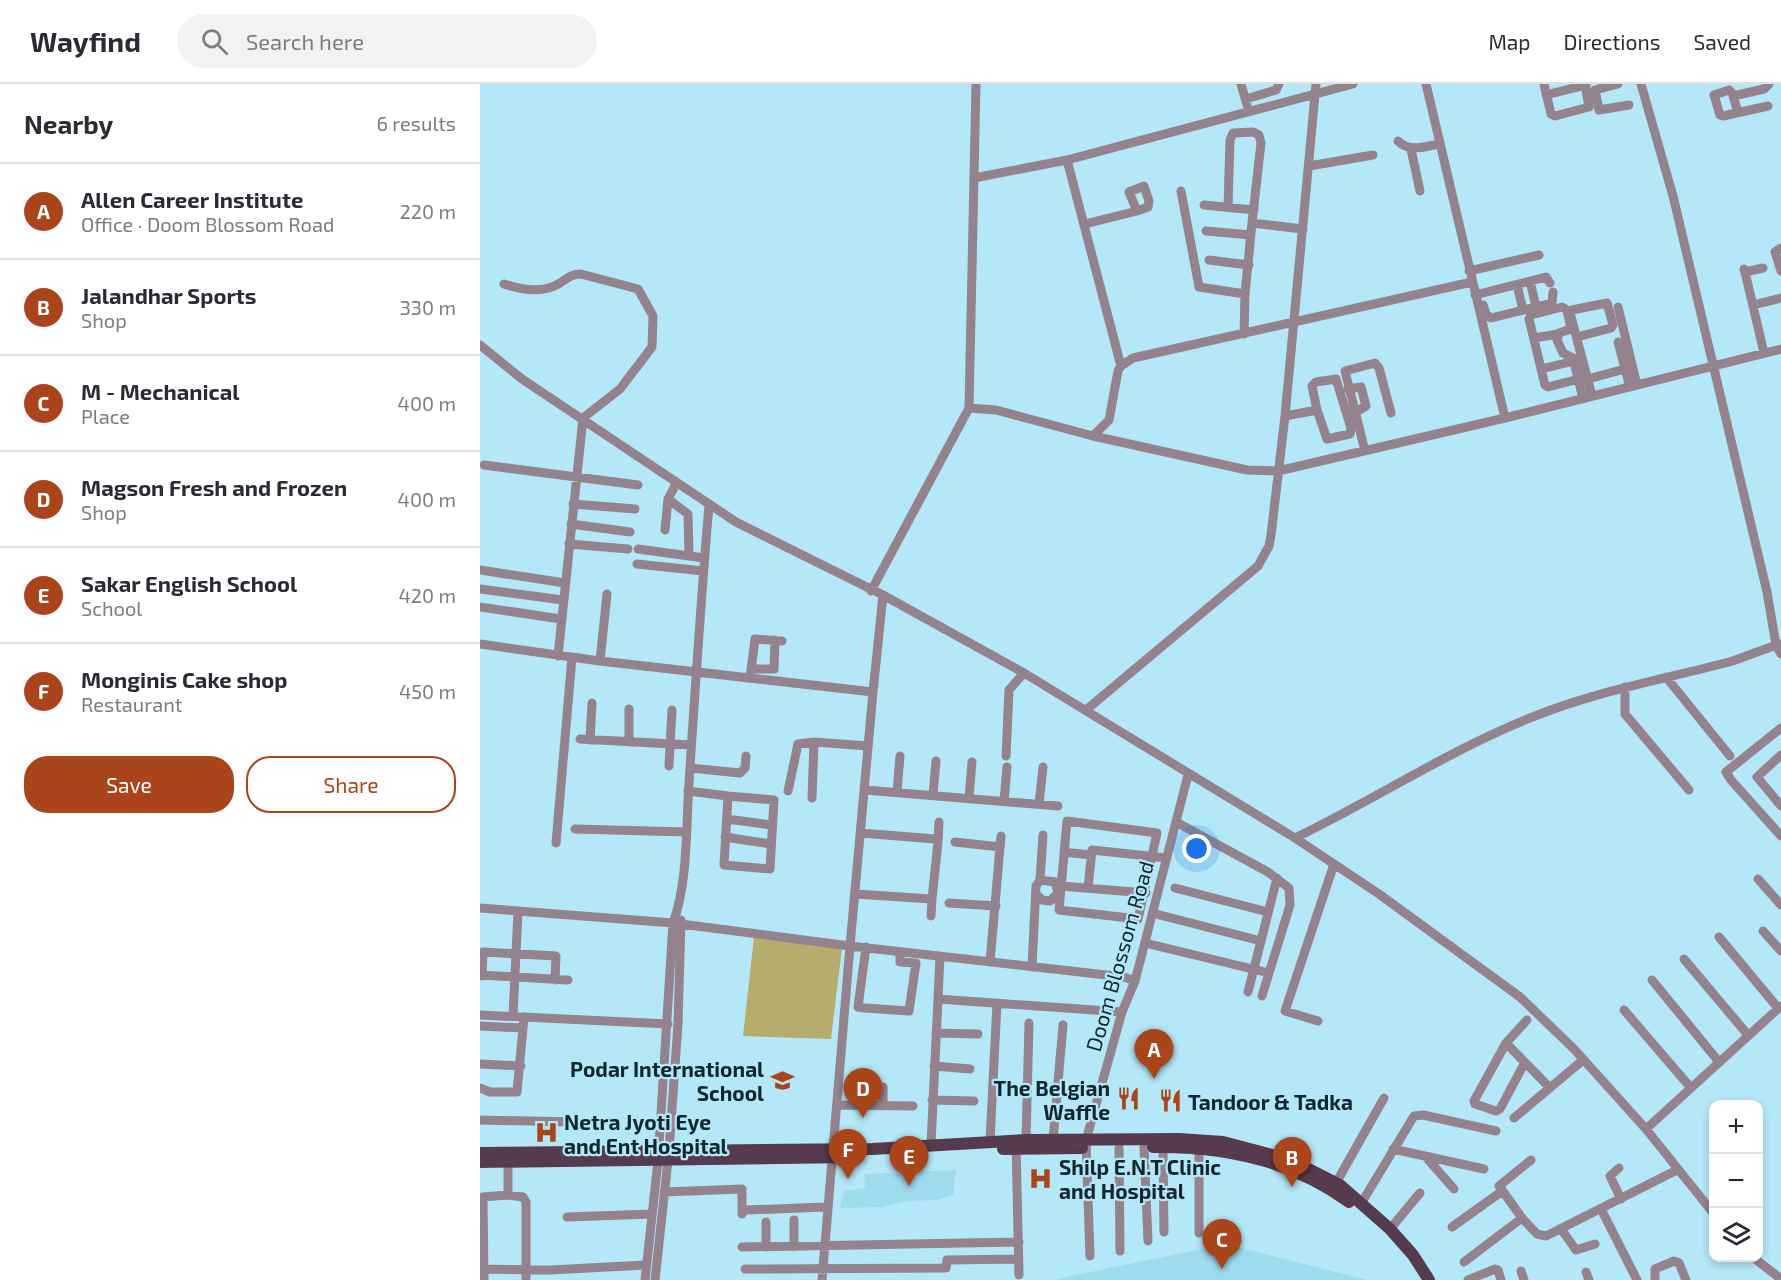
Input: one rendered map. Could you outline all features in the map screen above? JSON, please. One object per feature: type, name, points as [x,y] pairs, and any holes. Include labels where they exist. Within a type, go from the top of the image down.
[{"type":"main road","points":[[931,1148],[990,1141],[1020,1144],[1053,1140],[1119,1148],[1203,1145]]},
{"type":"main road","points":[[480,1162],[832,1153],[872,1149],[1020,1144],[1203,1145],[1272,1154],[1362,1202],[1390,1230],[1423,1277]]},
{"type":"main road","points":[[480,1153],[663,1156]]},
{"type":"main road","points":[[1337,1187],[1423,1277]]},
{"type":"street","points":[[871,591],[969,408],[976,84]]},
{"type":"street","points":[[1241,84],[1249,110]]},
{"type":"street","points":[[1246,99],[1276,90],[1279,84]]},
{"type":"street","points":[[1086,710],[1258,566],[1269,546],[1285,416],[1316,84]]},
{"type":"street","points":[[974,178],[1067,160],[1353,84]]},
{"type":"street","points":[[1426,84],[1469,271],[1472,282],[1486,314],[1491,318],[1552,303],[1551,287],[1546,277],[1478,294]]},
{"type":"street","points":[[1544,84],[1546,95],[1553,116],[1589,107],[1585,84],[1546,95]]},
{"type":"street","points":[[1618,84],[1605,86],[1594,92],[1600,111],[1629,105]]},
{"type":"street","points":[[1295,838],[1356,809],[1436,762],[1533,717],[1569,703],[1625,687],[1779,648],[1673,196],[1641,84]]},
{"type":"street","points":[[1733,96],[1768,86],[1769,102],[1738,112],[1720,115],[1714,97],[1729,90],[1738,112]]},
{"type":"street","points":[[1228,207],[1230,140],[1233,133],[1252,132],[1259,135],[1261,143],[1245,294],[1244,334]]},
{"type":"street","points":[[1398,141],[1404,147],[1411,149],[1440,144]]},
{"type":"street","points":[[1411,149],[1420,191]]},
{"type":"street","points":[[1309,166],[1336,156],[1373,154]]},
{"type":"street","points":[[1067,160],[1121,366],[1109,420],[1093,436]]},
{"type":"street","points":[[1181,190],[1199,287],[1245,294]]},
{"type":"street","points":[[1204,205],[1254,210]]},
{"type":"street","points":[[1085,224],[1137,211]]},
{"type":"street","points":[[1252,224],[1303,229]]},
{"type":"street","points":[[1206,231],[1251,235]]},
{"type":"street","points":[[1781,248],[1775,252],[1781,271]]},
{"type":"street","points":[[1469,271],[1539,255]]},
{"type":"street","points":[[1209,260],[1249,265]]},
{"type":"street","points":[[1763,268],[1744,271],[1764,353]]},
{"type":"street","points":[[504,284],[521,289],[540,290],[552,287],[573,274],[581,274],[632,286],[644,297],[653,316],[652,347],[649,353],[620,389],[583,418],[558,656]]},
{"type":"street","points":[[1530,281],[1536,307]]},
{"type":"street","points":[[1121,366],[1133,358],[1294,324],[1472,282]]},
{"type":"street","points":[[1517,285],[1523,310]]},
{"type":"street","points":[[1478,294],[1505,418]]},
{"type":"street","points":[[1753,305],[1781,298]]},
{"type":"street","points":[[1577,337],[1611,328],[1613,325],[1607,303],[1570,311],[1577,337],[1587,397]]},
{"type":"street","points":[[1618,307],[1634,386]]},
{"type":"street","points":[[1533,338],[1558,334],[1571,327],[1567,310],[1562,308],[1531,315],[1529,319],[1533,338],[1546,386],[1625,369]]},
{"type":"street","points":[[1558,334],[1561,351],[1573,358],[1583,379]]},
{"type":"street","points":[[1618,342],[1625,369],[1634,386]]},
{"type":"street","points":[[480,345],[522,379],[644,458],[676,484],[736,522],[883,595],[1024,673],[1334,864],[1520,998],[1583,1060],[1646,1129],[1709,1209]]},
{"type":"street","points":[[969,408],[996,410],[1093,436],[1247,470],[1278,471],[1505,418],[1781,349]]},
{"type":"street","points":[[1541,369],[1574,362]]},
{"type":"street","points":[[1365,451],[1345,371],[1375,363],[1391,413]]},
{"type":"street","points":[[1336,379],[1351,428],[1350,434],[1336,440],[1327,440],[1317,410],[1312,386],[1316,382],[1336,379]]},
{"type":"street","points":[[1285,416],[1317,410]]},
{"type":"street","points":[[484,465],[638,484]]},
{"type":"street","points":[[665,530],[668,499],[676,484]]},
{"type":"street","points":[[668,499],[688,514],[689,555]]},
{"type":"street","points":[[573,504],[635,509]]},
{"type":"street","points":[[654,1280],[664,1192],[663,1156],[668,1024],[686,832],[695,672],[709,505]]},
{"type":"street","points":[[571,524],[630,532]]},
{"type":"street","points":[[569,544],[628,549]]},
{"type":"street","points":[[638,549],[704,558]]},
{"type":"street","points":[[636,564],[703,572]]},
{"type":"street","points":[[480,570],[565,583]]},
{"type":"street","points":[[480,589],[563,600]]},
{"type":"street","points":[[600,661],[607,594]]},
{"type":"street","points":[[822,1275],[826,1207],[883,595]]},
{"type":"street","points":[[480,607],[561,619]]},
{"type":"street","points":[[755,639],[779,641],[774,669],[751,674],[755,639]]},
{"type":"street","points":[[480,644],[558,656],[695,672],[751,674],[873,692]]},
{"type":"street","points":[[556,843],[572,657]]},
{"type":"street","points":[[1006,756],[1009,690],[1024,673]]},
{"type":"street","points":[[1666,677],[1730,756]]},
{"type":"street","points":[[1625,687],[1625,714],[1689,790]]},
{"type":"street","points":[[592,703],[585,740],[691,745]]},
{"type":"street","points":[[629,709],[629,742]]},
{"type":"street","points":[[669,766],[672,710]]},
{"type":"street","points":[[1781,728],[1726,772],[1781,836]]},
{"type":"street","points":[[788,791],[798,744],[814,742],[868,746]]},
{"type":"street","points":[[812,798],[814,742]]},
{"type":"street","points":[[1781,755],[1756,777],[1781,806]]},
{"type":"street","points":[[690,768],[740,773],[745,768],[746,756]]},
{"type":"street","points":[[897,792],[900,756]]},
{"type":"street","points":[[933,795],[936,761]]},
{"type":"street","points":[[969,798],[972,762]]},
{"type":"street","points":[[1039,804],[1043,767]]},
{"type":"street","points":[[1004,801],[1007,768]]},
{"type":"street","name":"Doom Blossom Road","points":[[1090,1257],[1086,1144],[1122,1012],[1135,981],[1188,775]]},
{"type":"street","points":[[865,790],[1058,806]]},
{"type":"street","points":[[688,791],[774,800],[770,869],[724,866],[728,796]]},
{"type":"street","points":[[727,819],[772,825]]},
{"type":"street","points":[[1067,821],[1157,833],[1138,919],[1059,910],[1064,852],[1067,821]]},
{"type":"street","points":[[931,916],[939,822]]},
{"type":"street","points":[[1176,822],[1276,878],[1291,892],[1290,905],[1262,996]]},
{"type":"street","points":[[575,829],[686,832]]},
{"type":"street","points":[[861,833],[935,839],[938,842]]},
{"type":"street","points":[[1032,967],[1036,886],[1040,880],[1043,835]]},
{"type":"street","points":[[990,962],[1001,836]]},
{"type":"street","points":[[725,837],[771,844]]},
{"type":"street","points":[[955,842],[1000,847]]},
{"type":"street","points":[[1088,888],[1092,850],[1167,858]]},
{"type":"street","points":[[1064,852],[1091,855]]},
{"type":"street","points":[[1318,1021],[1286,1011],[1334,864]]},
{"type":"street","points":[[1248,993],[1276,878]]},
{"type":"street","points":[[1758,879],[1781,905]]},
{"type":"street","points":[[1037,895],[1042,900],[1050,901],[1058,893],[1055,882],[1040,880]]},
{"type":"street","points":[[1061,886],[1157,894]]},
{"type":"street","points":[[1176,888],[1268,912]]},
{"type":"street","points":[[855,894],[932,899]]},
{"type":"street","points":[[949,903],[996,906]]},
{"type":"street","points":[[480,908],[677,924],[900,952],[1124,976],[1135,981]]},
{"type":"street","points":[[513,1016],[518,911]]},
{"type":"street","points":[[1152,913],[1261,941]]},
{"type":"street","points":[[645,1280],[652,1214],[663,1156],[678,1024],[677,924]]},
{"type":"street","points":[[1763,931],[1781,951]]},
{"type":"street","points":[[1646,1129],[1780,1007],[1719,937]]},
{"type":"street","points":[[1145,943],[1269,973]]},
{"type":"street","points":[[866,947],[858,1007],[909,1011],[916,963],[900,962],[900,952]]},
{"type":"street","points":[[555,980],[556,956],[483,952],[481,976],[555,980],[568,980]]},
{"type":"street","points":[[931,1148],[940,956]]},
{"type":"street","points":[[1684,959],[1748,1035]]},
{"type":"street","points":[[1652,980],[1719,1062]]},
{"type":"street","points":[[938,999],[1122,1012]]},
{"type":"street","points":[[990,1141],[997,1003]]},
{"type":"street","points":[[1624,1010],[1691,1088]]},
{"type":"street","points":[[480,1015],[668,1024]]},
{"type":"street","points":[[480,1088],[490,1092],[517,1092],[524,1017]]},
{"type":"street","points":[[1524,1064],[1500,1109],[1496,1111],[1475,1104],[1474,1101],[1506,1043],[1527,1020]]},
{"type":"street","points":[[1019,1275],[1020,1144],[1029,1023]]},
{"type":"street","points":[[1053,1140],[1063,1024]]},
{"type":"street","points":[[480,1026],[523,1028]]},
{"type":"street","points":[[936,1033],[978,1034]]},
{"type":"street","points":[[1506,1043],[1524,1064],[1550,1088]]},
{"type":"street","points":[[1514,1118],[1583,1060]]},
{"type":"street","points":[[480,1064],[520,1066]]},
{"type":"street","points":[[934,1066],[970,1068]]},
{"type":"street","points":[[867,1088],[867,1105]]},
{"type":"street","points":[[883,1088],[883,1106]]},
{"type":"street","points":[[1337,1187],[1384,1098]]},
{"type":"street","points":[[933,1100],[974,1101]]},
{"type":"street","points":[[837,1105],[913,1106]]},
{"type":"street","points":[[1362,1202],[1411,1119],[1417,1115],[1496,1131]]},
{"type":"street","points":[[480,1120],[575,1122]]},
{"type":"street","points":[[1199,1233],[1203,1145]]},
{"type":"street","points":[[1144,1147],[1148,1241]]},
{"type":"street","points":[[1163,1147],[1164,1232]]},
{"type":"street","points":[[1119,1148],[1120,1251]]},
{"type":"street","points":[[1393,1149],[1484,1169]]},
{"type":"street","points":[[1425,1156],[1454,1189]]},
{"type":"street","points":[[1531,1160],[1500,1184],[1499,1189],[1522,1218],[1541,1235],[1561,1229],[1677,1170]]},
{"type":"street","points":[[508,1162],[508,1195]]},
{"type":"street","points":[[1619,1168],[1610,1176],[1621,1199]]},
{"type":"street","points":[[664,1192],[742,1189],[744,1212],[826,1207]]},
{"type":"street","points":[[1452,1227],[1501,1192]]},
{"type":"street","points":[[1390,1230],[1420,1193]]},
{"type":"street","points":[[484,1280],[482,1269],[483,1197],[508,1195],[525,1199],[526,1275]]},
{"type":"street","points":[[1601,1209],[1636,1280]]},
{"type":"street","points":[[567,1217],[652,1214]]},
{"type":"street","points":[[1464,1262],[1522,1218]]},
{"type":"street","points":[[794,1220],[794,1247]]},
{"type":"street","points":[[766,1222],[766,1247]]},
{"type":"street","points":[[1561,1229],[1576,1250],[1595,1244]]},
{"type":"street","points":[[742,1247],[1019,1242]]},
{"type":"street","points":[[745,1269],[792,1269],[822,1275],[872,1275],[946,1268],[947,1260],[1019,1259]]},
{"type":"street","points":[[1655,1280],[1655,1269],[1674,1262],[1679,1263],[1686,1280]]},
{"type":"street","points":[[1760,1262],[1781,1279]]},
{"type":"street","points":[[482,1269],[506,1275],[526,1275],[646,1265]]},
{"type":"street","points":[[792,1269],[793,1280]]},
{"type":"street","points":[[1468,1280],[1495,1269],[1498,1270],[1501,1280]]},
{"type":"shaded area","points":[[754,937],[842,948],[831,1039],[743,1036]]},
{"type":"shaded area","points":[[956,1170],[953,1195],[937,1200],[909,1201],[881,1207],[840,1208],[844,1191],[865,1188],[864,1174]]},
{"type":"shaded area","points":[[1226,1244],[1367,1280],[1052,1280]]},
{"type":"place","name":"Allen Career Institute","points":[[1154,1079]]},
{"type":"place","name":"Podar International School","points":[[782,1080]]},
{"type":"place","name":"The Belgian Waffle","points":[[1128,1099]]},
{"type":"place","name":"Tandoor & Tadka","points":[[1170,1101]]},
{"type":"place","name":"Magson Fresh and Frozen","points":[[863,1118]]},
{"type":"place","name":"Netra Jyoti Eye and Ent Hospital","points":[[546,1133]]},
{"type":"place","name":"Shilp E.N.T Clinic and Hospital","points":[[1041,1178]]},
{"type":"place","name":"Monginis Cake shop","points":[[848,1179]]},
{"type":"place","name":"Sakar English School","points":[[909,1186]]},
{"type":"place","name":"Jalandhar Sports","points":[[1292,1187]]},
{"type":"place","name":"M - Mechanical","points":[[1222,1269]]}]
